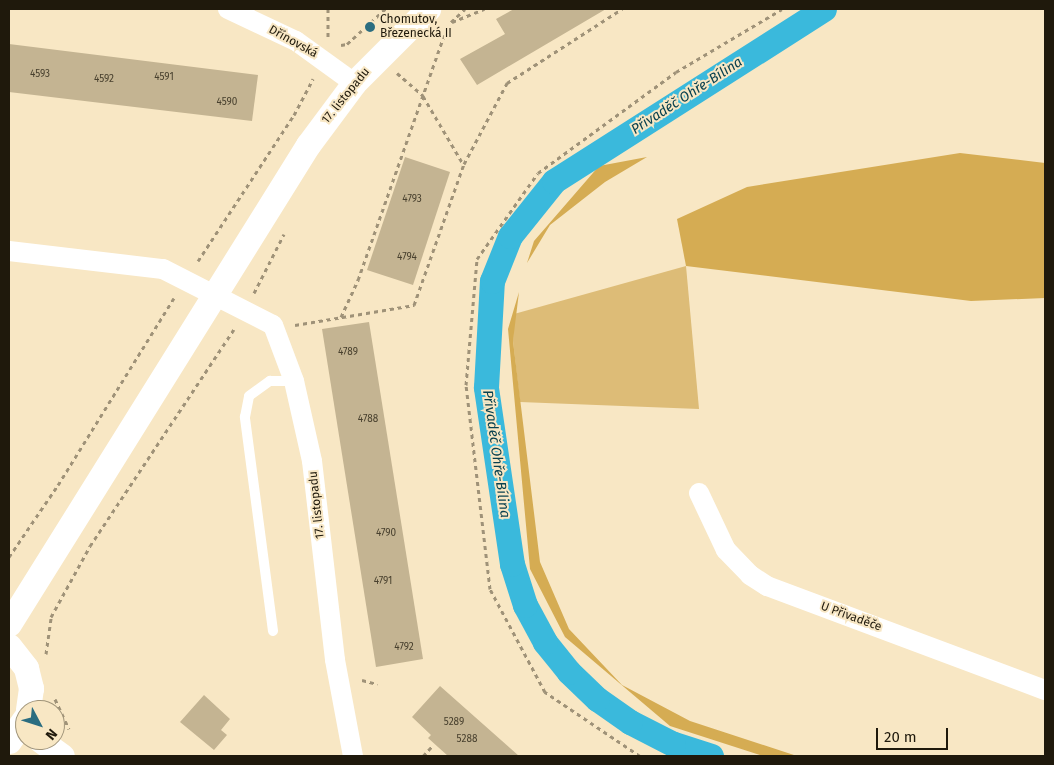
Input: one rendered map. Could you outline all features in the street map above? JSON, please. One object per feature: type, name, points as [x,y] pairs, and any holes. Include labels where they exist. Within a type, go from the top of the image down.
[{"type":"street","name":"Dřínovská","points":[[228,9],[296,41],[354,83]]},
{"type":"street","name":"17. listopadu","points":[[9,624],[212,294],[308,145],[354,83],[428,9]]},
{"type":"street","points":[[9,251],[163,269],[246,309],[273,325]]},
{"type":"street","name":"17. listopadu","points":[[273,325],[294,381],[312,461],[335,660],[353,756]]},
{"type":"street","name":"U Přivaděče","points":[[698,493],[726,550],[750,575],[767,586],[1045,690]]},
{"type":"street","points":[[9,646],[26,668],[31,688],[32,700]]},
{"type":"lane","points":[[273,631],[244,417],[249,396],[270,382],[294,381]]},
{"type":"path","points":[[328,9],[328,40]]},
{"type":"path","points":[[436,35],[465,9]]},
{"type":"path","points":[[341,318],[358,280],[449,23],[485,9]]},
{"type":"path","points":[[273,325],[288,326],[414,305],[464,164],[507,83],[622,9]]},
{"type":"path","points":[[640,756],[546,692],[490,589],[466,385],[477,259],[538,172],[676,72],[782,9]]},
{"type":"path","points":[[390,79],[403,66]]},
{"type":"path","points":[[396,72],[423,96],[464,164]]},
{"type":"path","points":[[46,663],[51,618],[90,546],[246,309],[289,225]]},
{"type":"path","points":[[53,694],[55,700]]},
{"type":"path","points":[[65,723],[71,732],[65,732]]},
{"type":"path","points":[[423,756],[434,744]]},
{"type":"shaded area","points":[[960,153],[1045,163],[1045,298],[971,301],[686,266],[677,219],[747,187]]},
{"type":"shaded area","points":[[647,157],[605,182],[550,225],[527,263],[534,241],[599,166]]},
{"type":"shaded area","points":[[686,266],[699,409],[520,402],[513,341],[514,314]]},
{"type":"shaded area","points":[[519,292],[513,341],[540,562],[569,629],[622,685],[690,721],[797,756],[763,756],[670,726],[565,637],[530,569],[508,329]]},
{"type":"building","points":[[514,9],[606,9],[477,85],[460,59],[505,34],[496,19]]},
{"type":"building","points":[[9,44],[258,75],[252,121],[9,92]]},
{"type":"building","points":[[405,157],[450,172],[413,285],[367,270]]},
{"type":"building","points":[[369,322],[423,659],[376,667],[322,329]]},
{"type":"building","points":[[440,686],[519,756],[448,756],[428,738],[431,735],[412,717]]},
{"type":"building","points":[[204,695],[230,719],[221,730],[227,735],[214,750],[180,722]]},
{"type":"waterway","name":"Přivaděč Ohře-Bílina","points":[[711,756],[673,744],[630,722],[597,699],[569,672],[545,642],[525,605],[512,564],[486,387],[492,281],[510,236],[554,181],[824,9]]},
{"type":"place","name":"Chomutov, Březenecká II","points":[[370,27]]}]
